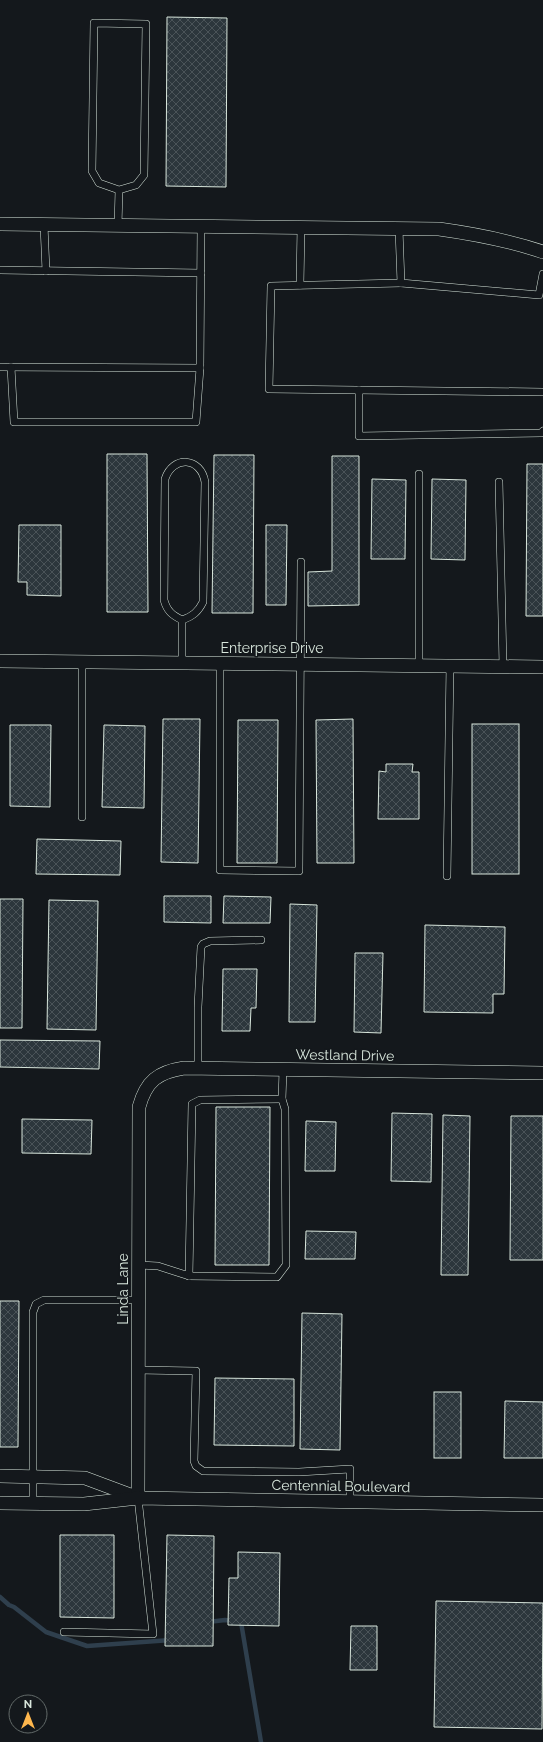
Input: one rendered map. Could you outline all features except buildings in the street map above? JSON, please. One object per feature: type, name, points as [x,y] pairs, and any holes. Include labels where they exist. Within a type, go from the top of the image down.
[{"type":"street","points":[[0,224],[439,230],[481,235],[514,242],[543,252]]},
{"type":"street","name":"Enterprise Drive","points":[[0,661],[543,666]]},
{"type":"street","name":"Westland Drive","points":[[150,1082],[160,1074],[171,1070],[198,1069],[543,1073]]},
{"type":"street","name":"Linda Lane","points":[[138,1498],[139,1107],[142,1094],[150,1082]]},
{"type":"street","name":"Centennial Boulevard","points":[[0,1476],[85,1478],[138,1498]]},
{"type":"street","name":"Centennial Boulevard","points":[[0,1503],[84,1504],[138,1498],[543,1505]]},
{"type":"lane","points":[[94,23],[146,24],[144,175],[136,185],[119,190],[99,183],[92,171],[94,23]]},
{"type":"lane","points":[[118,226],[119,190]]},
{"type":"lane","points":[[44,225],[46,271]]},
{"type":"lane","points":[[11,367],[14,422],[196,422],[200,368],[201,227]]},
{"type":"lane","points":[[300,285],[301,227]]},
{"type":"lane","points":[[399,229],[401,283]]},
{"type":"lane","points":[[0,270],[201,273]]},
{"type":"lane","points":[[543,274],[541,296],[401,283],[271,286],[269,388],[543,392]]},
{"type":"lane","points":[[0,367],[200,368]]},
{"type":"lane","points":[[359,390],[359,436],[541,433],[543,431]]},
{"type":"lane","points":[[190,463],[201,470],[205,482],[202,602],[199,610],[192,616],[182,620],[172,615],[167,609],[164,600],[165,479],[168,470],[174,465],[190,463]]},
{"type":"lane","points":[[419,474],[419,665]]},
{"type":"lane","points":[[499,482],[503,666]]},
{"type":"lane","points":[[220,664],[220,870],[299,871],[301,562]]},
{"type":"lane","points":[[182,620],[182,663]]},
{"type":"lane","points":[[82,661],[82,817]]},
{"type":"lane","points":[[447,876],[450,665]]},
{"type":"lane","points":[[198,1069],[198,1007],[201,947],[203,944],[210,941],[261,940]]},
{"type":"lane","points":[[139,1265],[158,1266],[189,1276],[277,1277],[286,1265],[285,1109],[282,1099],[283,1070]]},
{"type":"lane","points":[[189,1276],[192,1104],[200,1100],[282,1099]]},
{"type":"lane","points":[[33,1503],[33,1312],[36,1304],[44,1300],[138,1300]]},
{"type":"lane","points":[[139,1370],[196,1370],[194,1461],[196,1466],[203,1470],[299,1472],[350,1469],[350,1502]]},
{"type":"lane","points":[[64,1632],[153,1634],[138,1498]]},
{"type":"waterway","points":[[0,1597],[46,1632],[87,1646],[171,1640]]},
{"type":"waterway","points":[[208,1622],[225,1620],[241,1622],[261,1742]]}]
